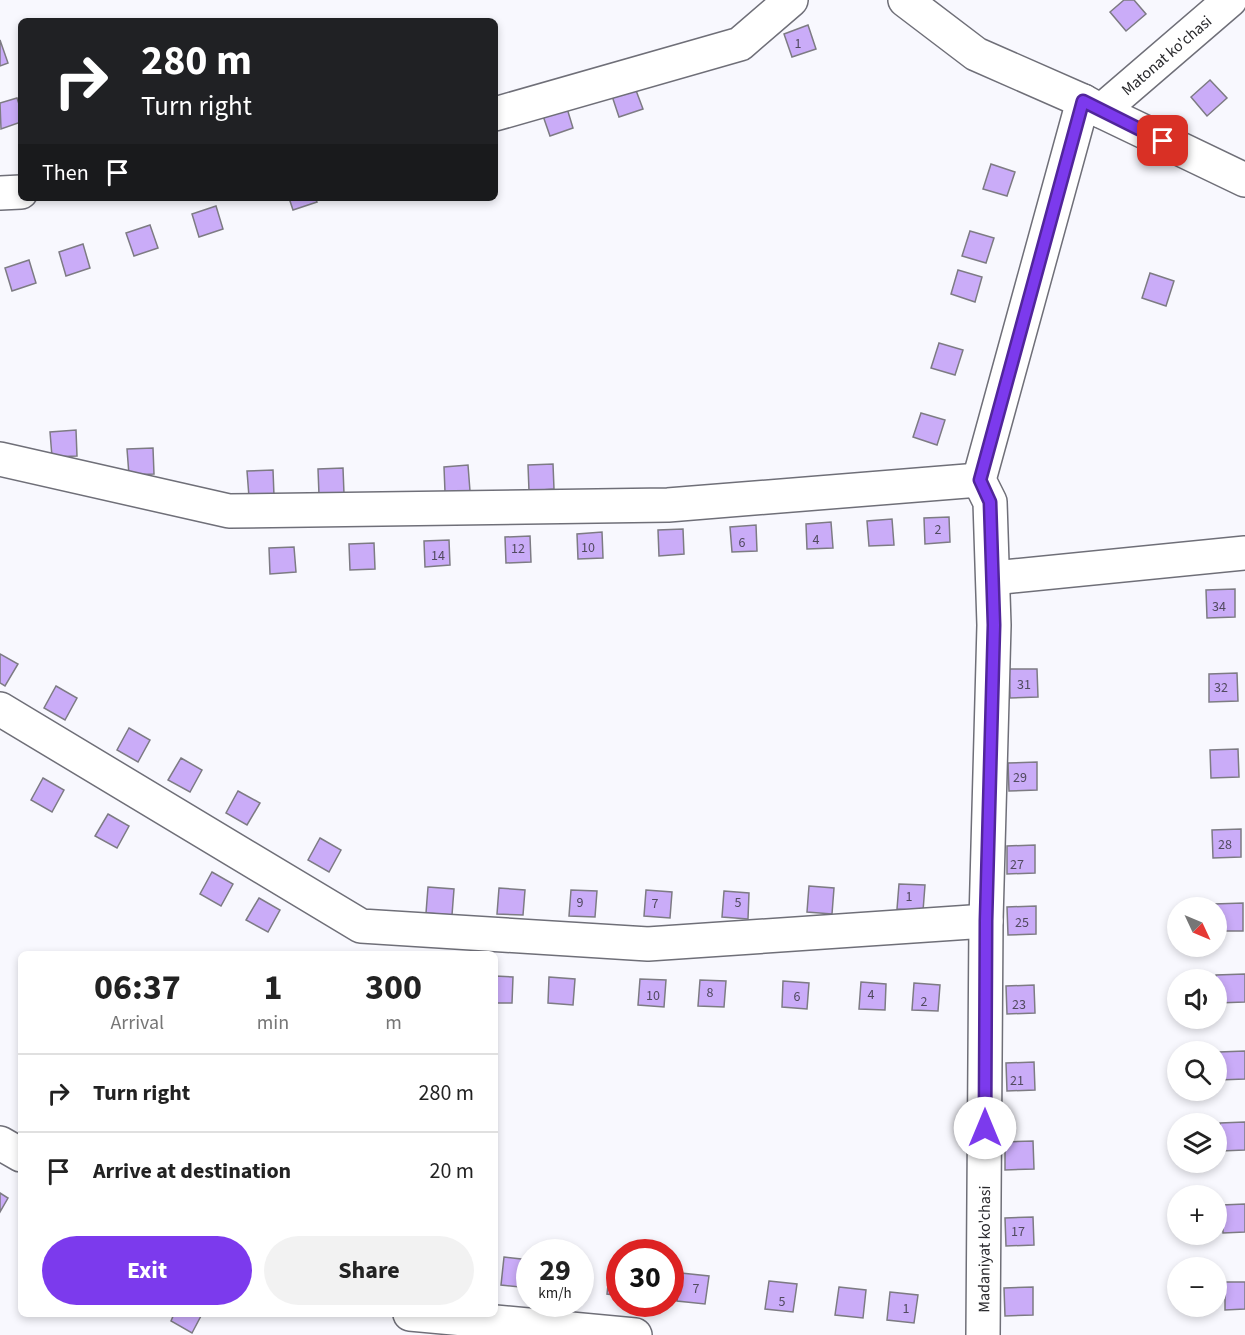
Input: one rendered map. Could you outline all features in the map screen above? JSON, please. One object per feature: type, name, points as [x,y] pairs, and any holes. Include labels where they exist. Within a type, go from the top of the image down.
[{"type":"street","points":[[498,113],[740,44],[791,0]]},
{"type":"street","points":[[905,0],[976,54],[1092,106],[1245,180]]},
{"type":"street","name":"Matonat ko'chasi","points":[[1092,106],[1230,0]]},
{"type":"street","points":[[0,459],[229,511],[668,505],[980,480],[1092,106]]},
{"type":"street","points":[[0,193],[18,192]]},
{"type":"street","name":"Madaniyat ko'chasi","points":[[980,480],[990,502],[994,625],[986,921],[984,1335]]},
{"type":"street","points":[[993,578],[1245,552]]},
{"type":"street","points":[[0,709],[362,926],[648,944],[986,921]]},
{"type":"street","points":[[0,1143],[18,1153]]},
{"type":"street","points":[[442,1317],[635,1335]]},
{"type":"building","points":[[1124,0],[1134,0],[1146,14],[1126,31],[1110,12]]},
{"type":"building","points":[[808,25],[816,49],[792,57],[784,34]]},
{"type":"building","points":[[0,40],[8,63],[0,66]]},
{"type":"building","points":[[1210,80],[1227,98],[1207,116],[1191,97]]},
{"type":"building","points":[[634,85],[643,109],[619,117],[611,93]]},
{"type":"building","points":[[17,98],[18,123],[1,129],[0,103]]},
{"type":"building","points":[[566,105],[573,128],[550,136],[542,113]]},
{"type":"building","points":[[991,164],[1015,172],[1007,196],[983,189]]},
{"type":"building","points":[[290,201],[317,202],[293,210]]},
{"type":"building","points":[[216,206],[223,229],[199,237],[192,214]]},
{"type":"building","points":[[150,225],[158,248],[134,256],[126,233]]},
{"type":"building","points":[[970,231],[994,238],[986,263],[962,256]]},
{"type":"building","points":[[83,244],[90,268],[66,276],[59,252]]},
{"type":"building","points":[[29,260],[36,283],[12,291],[5,268]]},
{"type":"building","points":[[958,270],[982,277],[975,302],[951,294]]},
{"type":"building","points":[[1150,273],[1174,281],[1166,306],[1142,298]]},
{"type":"building","points":[[939,343],[963,350],[955,375],[931,368]]},
{"type":"building","points":[[921,413],[945,420],[937,445],[913,437]]},
{"type":"building","points":[[76,430],[77,456],[52,457],[50,432]]},
{"type":"building","points":[[153,448],[154,474],[129,475],[127,449]]},
{"type":"building","points":[[553,464],[554,489],[529,491],[528,465]]},
{"type":"building","points":[[468,465],[470,491],[445,492],[444,467]]},
{"type":"building","points":[[343,468],[344,494],[319,495],[318,469]]},
{"type":"building","points":[[273,470],[274,496],[249,497],[247,471]]},
{"type":"building","points":[[949,517],[950,542],[925,544],[924,518]]},
{"type":"building","points":[[892,519],[894,545],[869,546],[867,521]]},
{"type":"building","points":[[831,522],[833,548],[807,549],[806,524]]},
{"type":"building","points":[[756,525],[757,551],[732,552],[730,527]]},
{"type":"building","points":[[683,529],[684,554],[659,556],[658,530]]},
{"type":"building","points":[[602,532],[603,558],[578,559],[577,534]]},
{"type":"building","points":[[530,536],[531,562],[506,563],[505,537]]},
{"type":"building","points":[[449,540],[450,565],[425,567],[424,541]]},
{"type":"building","points":[[374,543],[375,569],[350,570],[349,544]]},
{"type":"building","points":[[294,547],[296,572],[270,574],[269,548]]},
{"type":"building","points":[[1235,589],[1235,617],[1207,618],[1206,590]]},
{"type":"building","points":[[0,654],[18,664],[5,686],[0,683]]},
{"type":"building","points":[[1009,669],[1037,669],[1038,697],[1010,698]]},
{"type":"building","points":[[1237,673],[1238,701],[1209,702],[1209,674]]},
{"type":"building","points":[[56,686],[77,698],[65,720],[44,708]]},
{"type":"building","points":[[129,728],[150,740],[138,762],[117,750]]},
{"type":"building","points":[[1238,749],[1239,777],[1211,778],[1210,750]]},
{"type":"building","points":[[181,758],[202,770],[190,792],[168,780]]},
{"type":"building","points":[[1037,762],[1037,790],[1009,791],[1008,763]]},
{"type":"building","points":[[43,778],[64,790],[52,812],[31,800]]},
{"type":"building","points":[[238,791],[260,803],[247,825],[226,813]]},
{"type":"building","points":[[108,814],[129,826],[117,848],[95,836]]},
{"type":"building","points":[[1241,829],[1241,857],[1213,858],[1212,830]]},
{"type":"building","points":[[320,838],[341,850],[329,872],[308,860]]},
{"type":"building","points":[[1035,845],[1035,873],[1007,874],[1007,846]]},
{"type":"building","points":[[212,872],[233,884],[221,906],[200,894]]},
{"type":"building","points":[[899,884],[925,885],[923,911],[897,909]]},
{"type":"building","points":[[809,886],[834,888],[832,914],[807,912]]},
{"type":"building","points":[[428,887],[454,889],[452,915],[426,913]]},
{"type":"building","points":[[499,888],[525,890],[523,915],[497,914]]},
{"type":"building","points":[[571,890],[597,891],[595,917],[569,916]]},
{"type":"building","points":[[646,890],[672,892],[670,918],[644,916]]},
{"type":"building","points":[[724,891],[749,893],[748,919],[722,917]]},
{"type":"building","points":[[259,898],[280,910],[268,932],[246,920]]},
{"type":"building","points":[[1243,903],[1243,931],[1227,931],[1227,904]]},
{"type":"building","points":[[1036,906],[1036,934],[1008,935],[1007,907]]},
{"type":"building","points":[[1245,974],[1245,1002],[1227,1003],[1227,975]]},
{"type":"building","points":[[498,976],[513,977],[512,1003],[498,1003]]},
{"type":"building","points":[[549,977],[575,979],[573,1005],[548,1003]]},
{"type":"building","points":[[640,979],[666,980],[664,1007],[638,1005]]},
{"type":"building","points":[[700,980],[726,981],[724,1007],[698,1006]]},
{"type":"building","points":[[783,981],[809,983],[807,1009],[782,1007]]},
{"type":"building","points":[[861,982],[886,984],[885,1010],[859,1009]]},
{"type":"building","points":[[914,983],[940,985],[938,1011],[912,1010]]},
{"type":"building","points":[[1034,985],[1035,1013],[1007,1014],[1006,986]]},
{"type":"building","points":[[1245,1051],[1245,1079],[1227,1080],[1227,1052]]},
{"type":"building","points":[[1034,1062],[1035,1090],[1007,1091],[1006,1063]]},
{"type":"building","points":[[1245,1122],[1245,1150],[1227,1151],[1227,1123]]},
{"type":"building","points":[[1033,1141],[1034,1169],[1005,1170],[1005,1142]]},
{"type":"building","points":[[0,1193],[8,1198],[0,1212]]},
{"type":"building","points":[[1245,1204],[1245,1232],[1227,1233],[1227,1205]]},
{"type":"building","points":[[1033,1217],[1034,1245],[1006,1246],[1005,1218]]},
{"type":"building","points":[[504,1257],[516,1258],[516,1287],[501,1285]]},
{"type":"building","points":[[684,1273],[709,1276],[705,1304],[684,1302]]},
{"type":"building","points":[[769,1281],[797,1284],[793,1312],[765,1309]]},
{"type":"building","points":[[1227,1282],[1245,1282],[1245,1309],[1227,1310]]},
{"type":"building","points":[[839,1287],[866,1290],[863,1318],[835,1315]]},
{"type":"building","points":[[1033,1287],[1033,1315],[1005,1316],[1004,1288]]},
{"type":"building","points":[[890,1292],[918,1295],[914,1323],[887,1320]]},
{"type":"building","points":[[173,1317],[200,1317],[192,1333],[171,1321]]},
{"type":"route","points":[[985,1128],[986,921],[994,625],[990,502],[980,480],[1083,101],[1163,141]]}]
